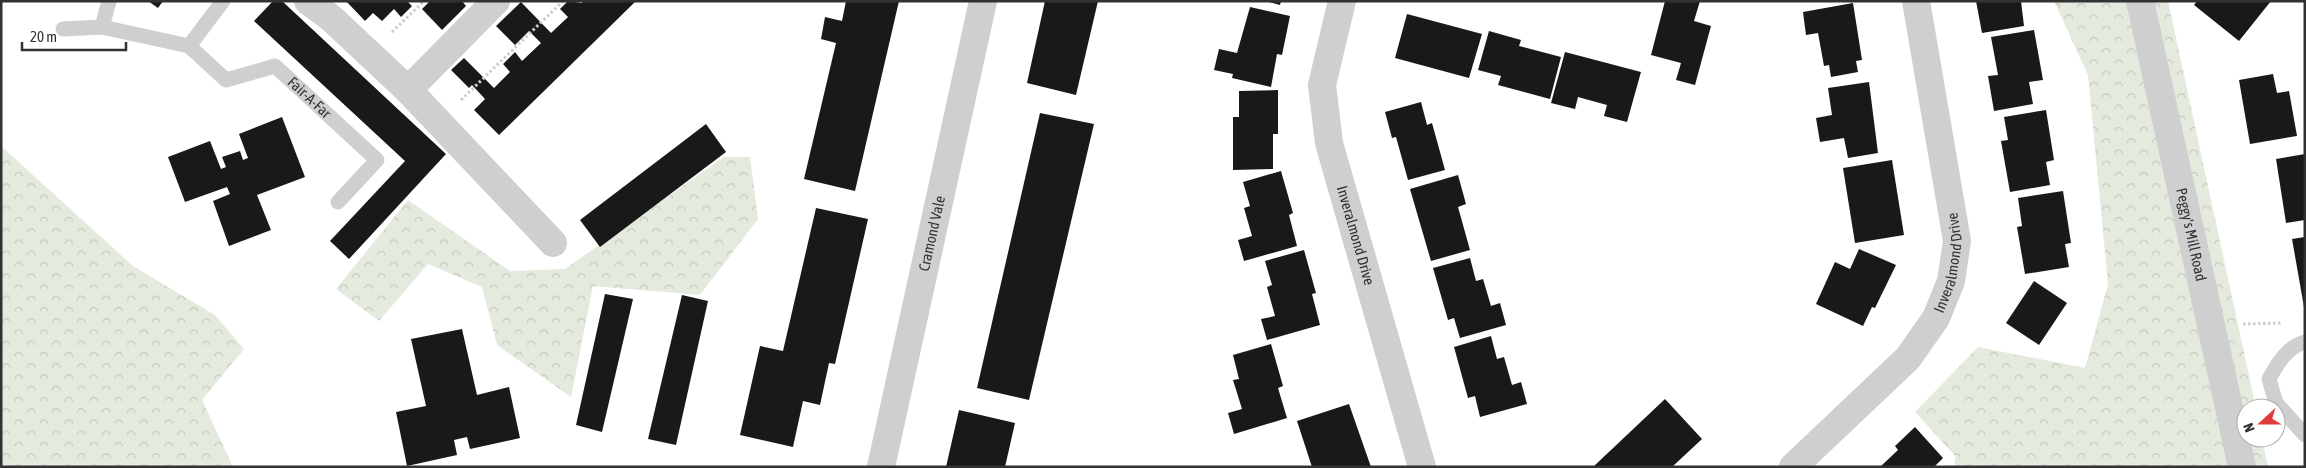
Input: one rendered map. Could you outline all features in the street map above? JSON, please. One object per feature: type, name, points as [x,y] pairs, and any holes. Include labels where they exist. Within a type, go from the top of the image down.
[{"type":"street","points":[[308,1],[332,18],[408,90],[553,243]]},
{"type":"street","points":[[408,90],[496,1]]},
{"type":"street","name":"Cramond Vale","points":[[881,467],[983,1]]},
{"type":"street","name":"Inveralmond Drive","points":[[1342,1],[1322,85],[1329,143],[1422,467]]},
{"type":"street","name":"Inveralmond Drive","points":[[1793,467],[1908,358],[1936,318],[1951,281],[1957,241],[1916,1]]},
{"type":"street","name":"Peggy's Mill Road","points":[[2140,1],[2242,467]]},
{"type":"lane","points":[[102,27],[109,1]]},
{"type":"lane","points":[[63,29],[102,27],[189,46],[222,1]]},
{"type":"lane","name":"Fair-A-Far","points":[[189,46],[226,80],[275,66],[377,160],[338,202]]},
{"type":"lane","points":[[2305,342],[2280,359],[2269,379],[2276,402],[2305,435]]},
{"type":"path","points":[[370,54],[424,1]]},
{"type":"path","points":[[438,122],[563,1]]},
{"type":"green space","points":[[2054,1],[2168,1],[2254,398],[2236,398],[2236,448],[2264,448],[2268,467],[1955,467],[1955,456],[1915,412],[1978,347],[2085,368],[2108,284],[2088,75]]},
{"type":"green space","points":[[1,146],[133,266],[215,315],[244,349],[202,400],[233,467],[1,467]]},
{"type":"green space","points":[[724,157],[750,157],[758,219],[700,295],[593,286],[571,397],[497,345],[482,287],[428,264],[379,321],[336,289],[408,200],[510,271],[565,269]]},
{"type":"building","points":[[148,1],[163,1],[158,8]]},
{"type":"building","points":[[273,1],[282,1],[446,154],[349,259],[330,241],[405,161],[254,21]]},
{"type":"building","points":[[346,1],[407,1],[412,6],[401,17],[394,9],[382,21],[373,13],[365,21]]},
{"type":"building","points":[[430,1],[462,1],[466,6],[442,30],[422,9]]},
{"type":"building","points":[[568,1],[582,3],[584,1],[636,1],[499,135],[474,110],[485,99],[472,85],[469,88],[451,70],[464,58],[494,88],[510,72],[503,64],[515,52],[522,61],[541,43],[529,31],[515,45],[496,26],[521,2],[551,33],[568,17],[560,9]]},
{"type":"building","points":[[846,1],[899,1],[855,191],[804,179],[836,43],[821,39],[825,17],[842,21]]},
{"type":"building","points":[[1045,1],[1098,1],[1076,95],[1027,83]]},
{"type":"building","points":[[1265,1],[1281,1],[1280,5]]},
{"type":"building","points":[[1665,1],[1700,1],[1694,21],[1711,26],[1695,85],[1676,80],[1681,63],[1651,55]]},
{"type":"building","points":[[1976,1],[2021,1],[2024,26],[1982,33]]},
{"type":"building","points":[[2197,1],[2271,1],[2239,41],[2194,5]]},
{"type":"building","points":[[1853,3],[1862,60],[1856,61],[1858,72],[1831,77],[1829,65],[1824,66],[1818,33],[1806,35],[1803,12]]},
{"type":"building","points":[[1250,7],[1290,16],[1282,55],[1277,54],[1271,87],[1232,78],[1233,74],[1214,70],[1219,49],[1237,53]]},
{"type":"building","points":[[1407,14],[1482,34],[1469,78],[1395,58]]},
{"type":"building","points":[[2034,30],[2043,80],[2029,82],[2033,104],[1994,111],[1988,76],[1998,75],[1991,37]]},
{"type":"building","points":[[1489,31],[1521,40],[1519,46],[1561,57],[1550,99],[1498,85],[1501,76],[1478,70]]},
{"type":"building","points":[[1565,52],[1641,72],[1627,122],[1604,116],[1607,105],[1578,97],[1575,109],[1551,103]]},
{"type":"building","points":[[2273,74],[2277,93],[2289,91],[2297,136],[2250,144],[2239,80]]},
{"type":"building","points":[[1869,82],[1878,153],[1848,158],[1844,138],[1820,142],[1816,118],[1832,115],[1828,88]]},
{"type":"building","points":[[1278,90],[1278,134],[1273,134],[1273,169],[1233,170],[1233,117],[1239,117],[1239,91]]},
{"type":"building","points":[[1421,102],[1427,125],[1432,123],[1445,170],[1408,180],[1396,137],[1392,138],[1385,112]]},
{"type":"building","points":[[2046,110],[2054,160],[2046,162],[2050,185],[2010,192],[2001,141],[2008,140],[2004,117]]},
{"type":"building","points":[[1040,113],[1094,124],[1029,400],[977,388]]},
{"type":"building","points":[[282,117],[305,177],[257,195],[271,230],[229,246],[213,201],[230,194],[227,187],[185,202],[168,157],[210,141],[221,169],[226,167],[222,157],[240,151],[243,160],[248,158],[239,134]]},
{"type":"building","points":[[706,124],[726,152],[600,247],[580,220]]},
{"type":"building","points":[[2305,154],[2305,220],[2286,223],[2276,159]]},
{"type":"building","points":[[1892,160],[1904,235],[1855,243],[1843,168]]},
{"type":"building","points":[[1281,171],[1293,213],[1289,215],[1297,246],[1244,261],[1238,240],[1252,236],[1244,208],[1250,206],[1243,182]]},
{"type":"building","points":[[1458,175],[1466,204],[1458,207],[1470,250],[1431,261],[1410,189]]},
{"type":"building","points":[[2063,191],[2071,243],[2065,244],[2069,267],[2025,274],[2017,227],[2022,226],[2018,198]]},
{"type":"building","points":[[816,208],[868,219],[835,364],[829,363],[820,405],[803,401],[793,447],[740,435],[760,346],[783,351]]},
{"type":"building","points":[[2305,237],[2305,307],[2304,307],[2292,239]]},
{"type":"building","points":[[1859,249],[1896,265],[1875,308],[1872,307],[1863,326],[1816,304],[1835,262],[1850,269]]},
{"type":"building","points":[[1304,250],[1316,293],[1312,294],[1320,325],[1267,340],[1261,319],[1275,316],[1267,287],[1272,285],[1265,261]]},
{"type":"building","points":[[1470,258],[1476,281],[1483,279],[1491,306],[1500,303],[1506,325],[1460,338],[1454,318],[1448,320],[1433,268]]},
{"type":"building","points":[[2034,281],[2067,303],[2039,345],[2006,323]]},
{"type":"building","points":[[605,294],[633,299],[602,432],[576,425]]},
{"type":"building","points":[[682,295],[708,301],[676,445],[648,439]]},
{"type":"building","points":[[462,329],[477,395],[509,387],[520,438],[470,449],[467,437],[454,440],[457,455],[407,466],[396,412],[426,406],[411,339]]},
{"type":"building","points":[[1491,336],[1497,359],[1504,357],[1512,385],[1521,382],[1527,404],[1480,417],[1475,396],[1468,398],[1454,347]]},
{"type":"building","points":[[1271,344],[1283,386],[1278,388],[1287,418],[1234,434],[1228,413],[1242,409],[1233,380],[1239,379],[1233,355]]},
{"type":"building","points":[[1665,399],[1702,439],[1672,467],[1593,467]]},
{"type":"building","points":[[1349,404],[1371,467],[1312,467],[1297,421]]},
{"type":"building","points":[[959,410],[1015,423],[1005,467],[946,467]]},
{"type":"building","points":[[1915,427],[1943,458],[1934,467],[1880,467],[1898,450],[1895,446]]}]
